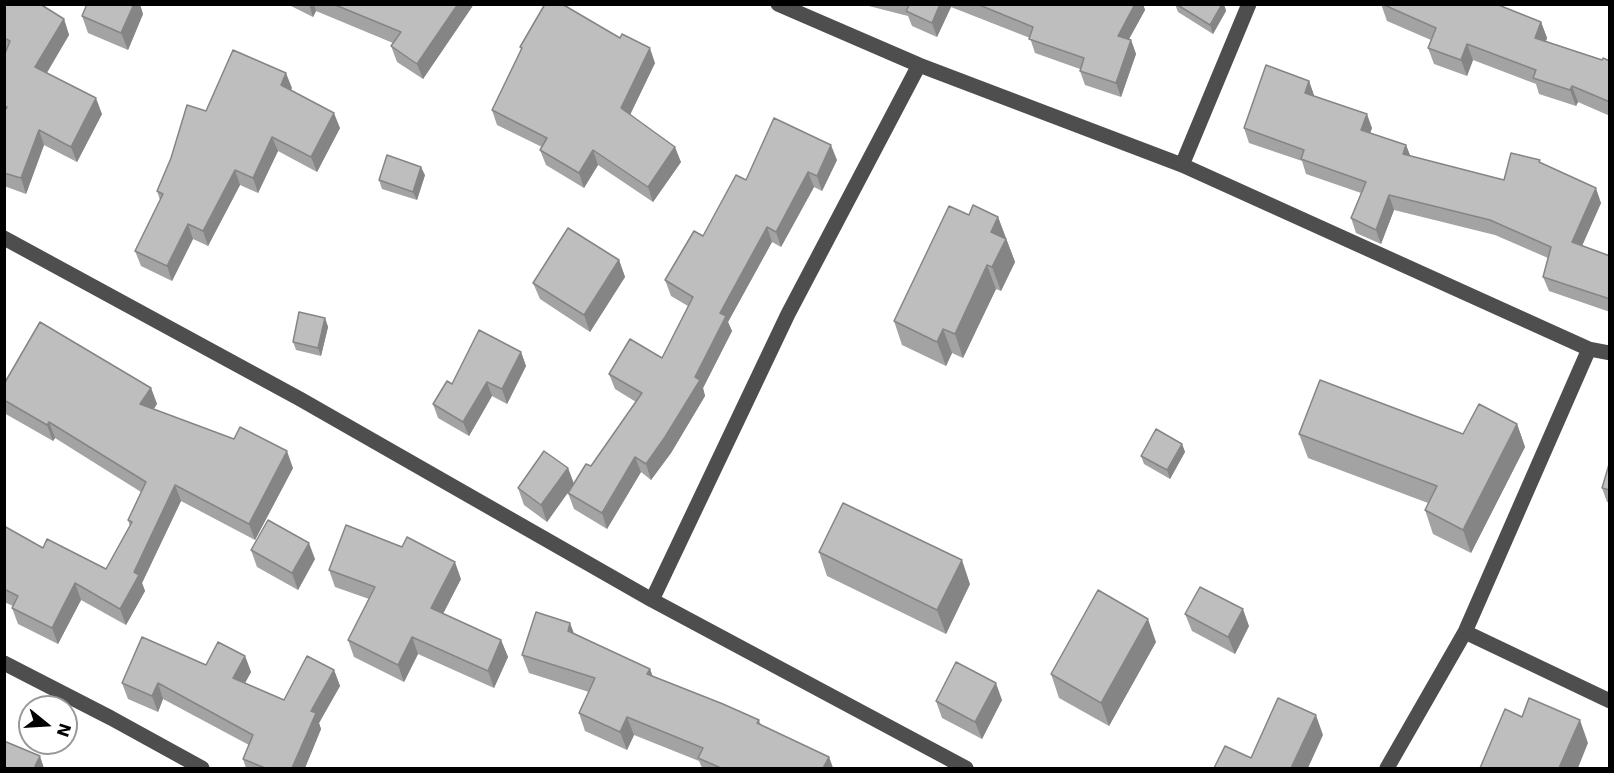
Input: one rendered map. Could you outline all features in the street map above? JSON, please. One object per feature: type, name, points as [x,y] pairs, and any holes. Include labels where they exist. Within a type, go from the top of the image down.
[{"type":"street","points":[[778,4],[809,10],[919,65],[1182,165],[1589,349],[1610,353]]},
{"type":"street","points":[[1182,165],[1249,4]]},
{"type":"street","points":[[652,600],[788,314],[919,65]]},
{"type":"street","points":[[4,238],[300,399],[652,600],[966,768]]},
{"type":"street","points":[[1387,768],[1465,632],[1589,349]]},
{"type":"street","points":[[1465,632],[1610,701]]},
{"type":"street","points":[[4,663],[202,768]]},
{"type":"building","points":[[4,4],[40,4],[64,19],[35,67],[96,98],[71,147],[39,130],[21,178],[4,173],[4,112],[7,107],[4,106],[4,56],[10,41],[4,38]]},
{"type":"building","points":[[87,4],[134,4],[121,33],[82,16]]},
{"type":"building","points":[[333,4],[458,4],[417,64],[391,46],[401,32]]},
{"type":"building","points":[[545,4],[562,4],[620,38],[622,34],[650,48],[621,108],[675,147],[648,187],[593,150],[579,173],[540,150],[547,138],[492,110],[522,48],[520,47]]},
{"type":"building","points":[[910,4],[940,4],[932,23],[906,11]]},
{"type":"building","points":[[977,4],[1135,4],[1118,36],[1131,40],[1116,83],[1080,71],[1084,58],[1029,39],[1033,27]]},
{"type":"building","points":[[1176,4],[1222,4],[1210,25]]},
{"type":"building","points":[[1382,4],[1496,4],[1541,22],[1535,38],[1610,61],[1610,102],[1572,86],[1570,90],[1533,78],[1536,70],[1467,44],[1461,60],[1428,48],[1436,28]]},
{"type":"building","points":[[233,50],[286,73],[281,85],[334,113],[311,157],[272,137],[253,178],[235,170],[203,231],[188,224],[167,266],[135,251],[163,194],[157,191],[171,158],[187,105],[206,111]]},
{"type":"building","points":[[1266,65],[1309,81],[1305,93],[1367,114],[1361,130],[1406,145],[1403,154],[1504,180],[1511,153],[1540,160],[1539,162],[1596,188],[1572,242],[1610,256],[1610,299],[1543,277],[1551,247],[1490,220],[1389,195],[1376,230],[1351,218],[1366,182],[1301,159],[1304,150],[1244,128]]},
{"type":"building","points":[[774,118],[831,145],[817,176],[808,172],[776,232],[767,227],[720,313],[726,316],[695,377],[700,380],[665,437],[646,464],[635,457],[602,513],[568,493],[586,464],[591,466],[642,393],[609,374],[630,339],[662,358],[693,297],[665,280],[694,231],[703,236],[736,175],[746,180]]},
{"type":"building","points":[[387,155],[421,167],[413,192],[379,180]]},
{"type":"building","points":[[973,205],[998,217],[991,232],[1006,239],[992,267],[987,265],[955,334],[943,329],[937,342],[894,321],[949,206],[969,215]]},
{"type":"building","points":[[568,228],[619,260],[584,315],[533,283]]},
{"type":"building","points":[[299,312],[325,318],[318,348],[293,342]]},
{"type":"building","points":[[40,322],[151,388],[140,404],[234,439],[240,427],[287,451],[249,524],[175,485],[134,572],[139,575],[120,609],[75,583],[52,628],[12,608],[18,596],[4,589],[4,526],[43,548],[47,539],[106,569],[132,522],[128,520],[146,482],[49,422],[47,425],[4,400],[4,384]]},
{"type":"building","points":[[479,330],[521,352],[502,389],[487,382],[463,422],[433,404],[447,381],[452,384]]},
{"type":"building","points":[[1320,380],[1463,434],[1479,404],[1517,424],[1463,530],[1425,510],[1437,486],[1299,434]]},
{"type":"building","points":[[1156,429],[1182,444],[1167,470],[1141,456]]},
{"type":"building","points":[[544,451],[568,468],[541,505],[518,488]]},
{"type":"building","points":[[1610,461],[1610,490],[1602,488]]},
{"type":"building","points":[[843,503],[962,560],[937,610],[819,552]]},
{"type":"building","points":[[268,520],[309,543],[292,573],[251,550]]},
{"type":"building","points":[[346,525],[402,547],[407,537],[455,562],[431,608],[501,640],[488,671],[412,637],[398,665],[348,640],[375,587],[329,570]]},
{"type":"building","points":[[1200,587],[1243,609],[1228,637],[1185,614]]},
{"type":"building","points":[[1098,590],[1148,619],[1101,703],[1051,674]]},
{"type":"building","points":[[536,612],[570,623],[568,631],[650,669],[647,674],[759,720],[757,723],[829,757],[823,768],[721,768],[698,758],[703,748],[627,717],[620,732],[579,713],[595,678],[522,655]]},
{"type":"building","points":[[142,637],[206,665],[218,642],[245,656],[233,678],[284,700],[307,656],[334,670],[311,711],[316,713],[292,768],[265,768],[243,759],[253,735],[158,683],[152,696],[122,683]]},
{"type":"building","points":[[956,662],[996,683],[975,722],[936,701]]},
{"type":"building","points":[[1278,698],[1316,715],[1291,768],[1214,768],[1225,746],[1251,758]]},
{"type":"building","points":[[1529,698],[1580,720],[1559,768],[1480,768],[1505,709],[1522,717]]},
{"type":"building","points":[[4,741],[18,747],[18,755],[40,756],[35,766],[40,768],[4,768]]}]
